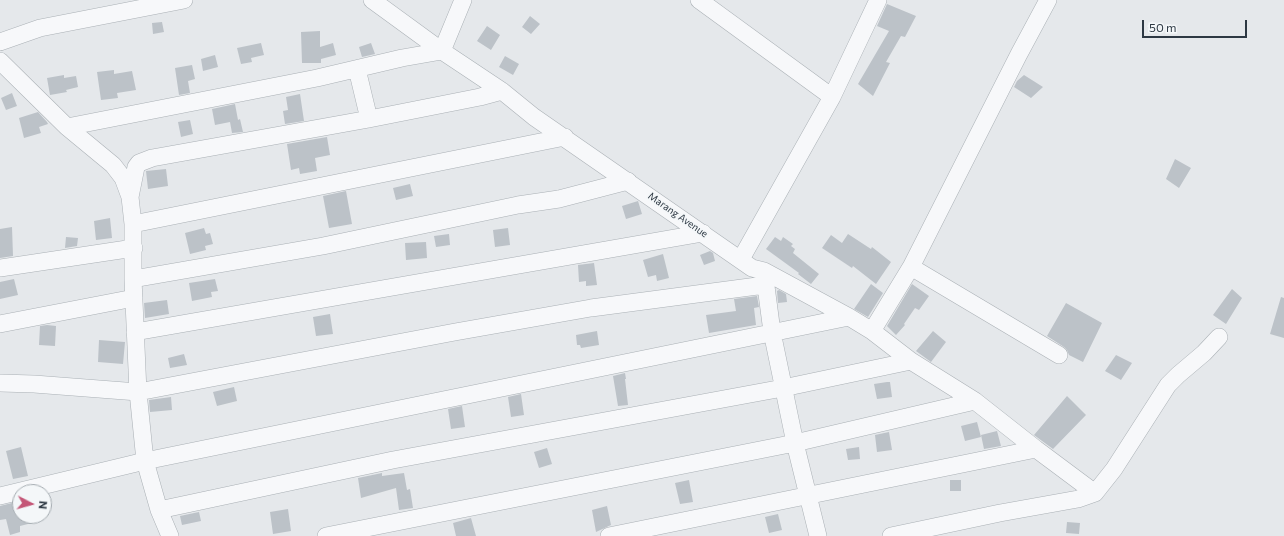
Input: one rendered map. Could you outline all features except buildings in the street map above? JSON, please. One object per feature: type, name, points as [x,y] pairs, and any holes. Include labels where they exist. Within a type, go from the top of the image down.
[{"type":"street","points":[[0,42],[40,28],[184,0]]},
{"type":"street","name":"Marang Avenue","points":[[372,0],[442,51],[502,90],[534,117],[741,259],[765,278],[849,317],[911,360],[975,401],[1036,450],[1095,493]]},
{"type":"street","points":[[67,127],[442,51],[463,0]]},
{"type":"street","points":[[699,0],[832,97]]},
{"type":"street","points":[[741,259],[832,97],[878,0]]},
{"type":"street","points":[[872,332],[911,267],[1048,0]]},
{"type":"street","points":[[0,61],[67,127],[113,165],[123,178],[130,197],[134,248],[133,279],[138,392],[145,461],[159,510],[170,536]]},
{"type":"street","points":[[357,69],[369,119]]},
{"type":"street","points":[[130,197],[136,168],[139,163],[152,158],[369,119],[480,97],[502,90]]},
{"type":"street","points":[[133,224],[565,138]]},
{"type":"street","points":[[133,279],[323,246],[518,205],[559,199],[628,181]]},
{"type":"street","points":[[135,332],[703,233]]},
{"type":"street","points":[[0,268],[134,248]]},
{"type":"street","points":[[911,267],[1059,356]]},
{"type":"street","points":[[0,383],[34,384],[138,392],[454,332],[765,278],[772,332],[783,388],[818,536]]},
{"type":"street","points":[[0,324],[134,298]]},
{"type":"street","points":[[0,496],[145,461],[849,317]]},
{"type":"street","points":[[891,536],[1000,513],[1078,499],[1095,493],[1114,469],[1168,385],[1178,374],[1204,353],[1218,337]]},
{"type":"street","points":[[159,510],[393,460],[783,388],[911,360]]},
{"type":"street","points":[[326,536],[795,443],[975,401]]},
{"type":"street","points":[[609,536],[1036,450]]}]
